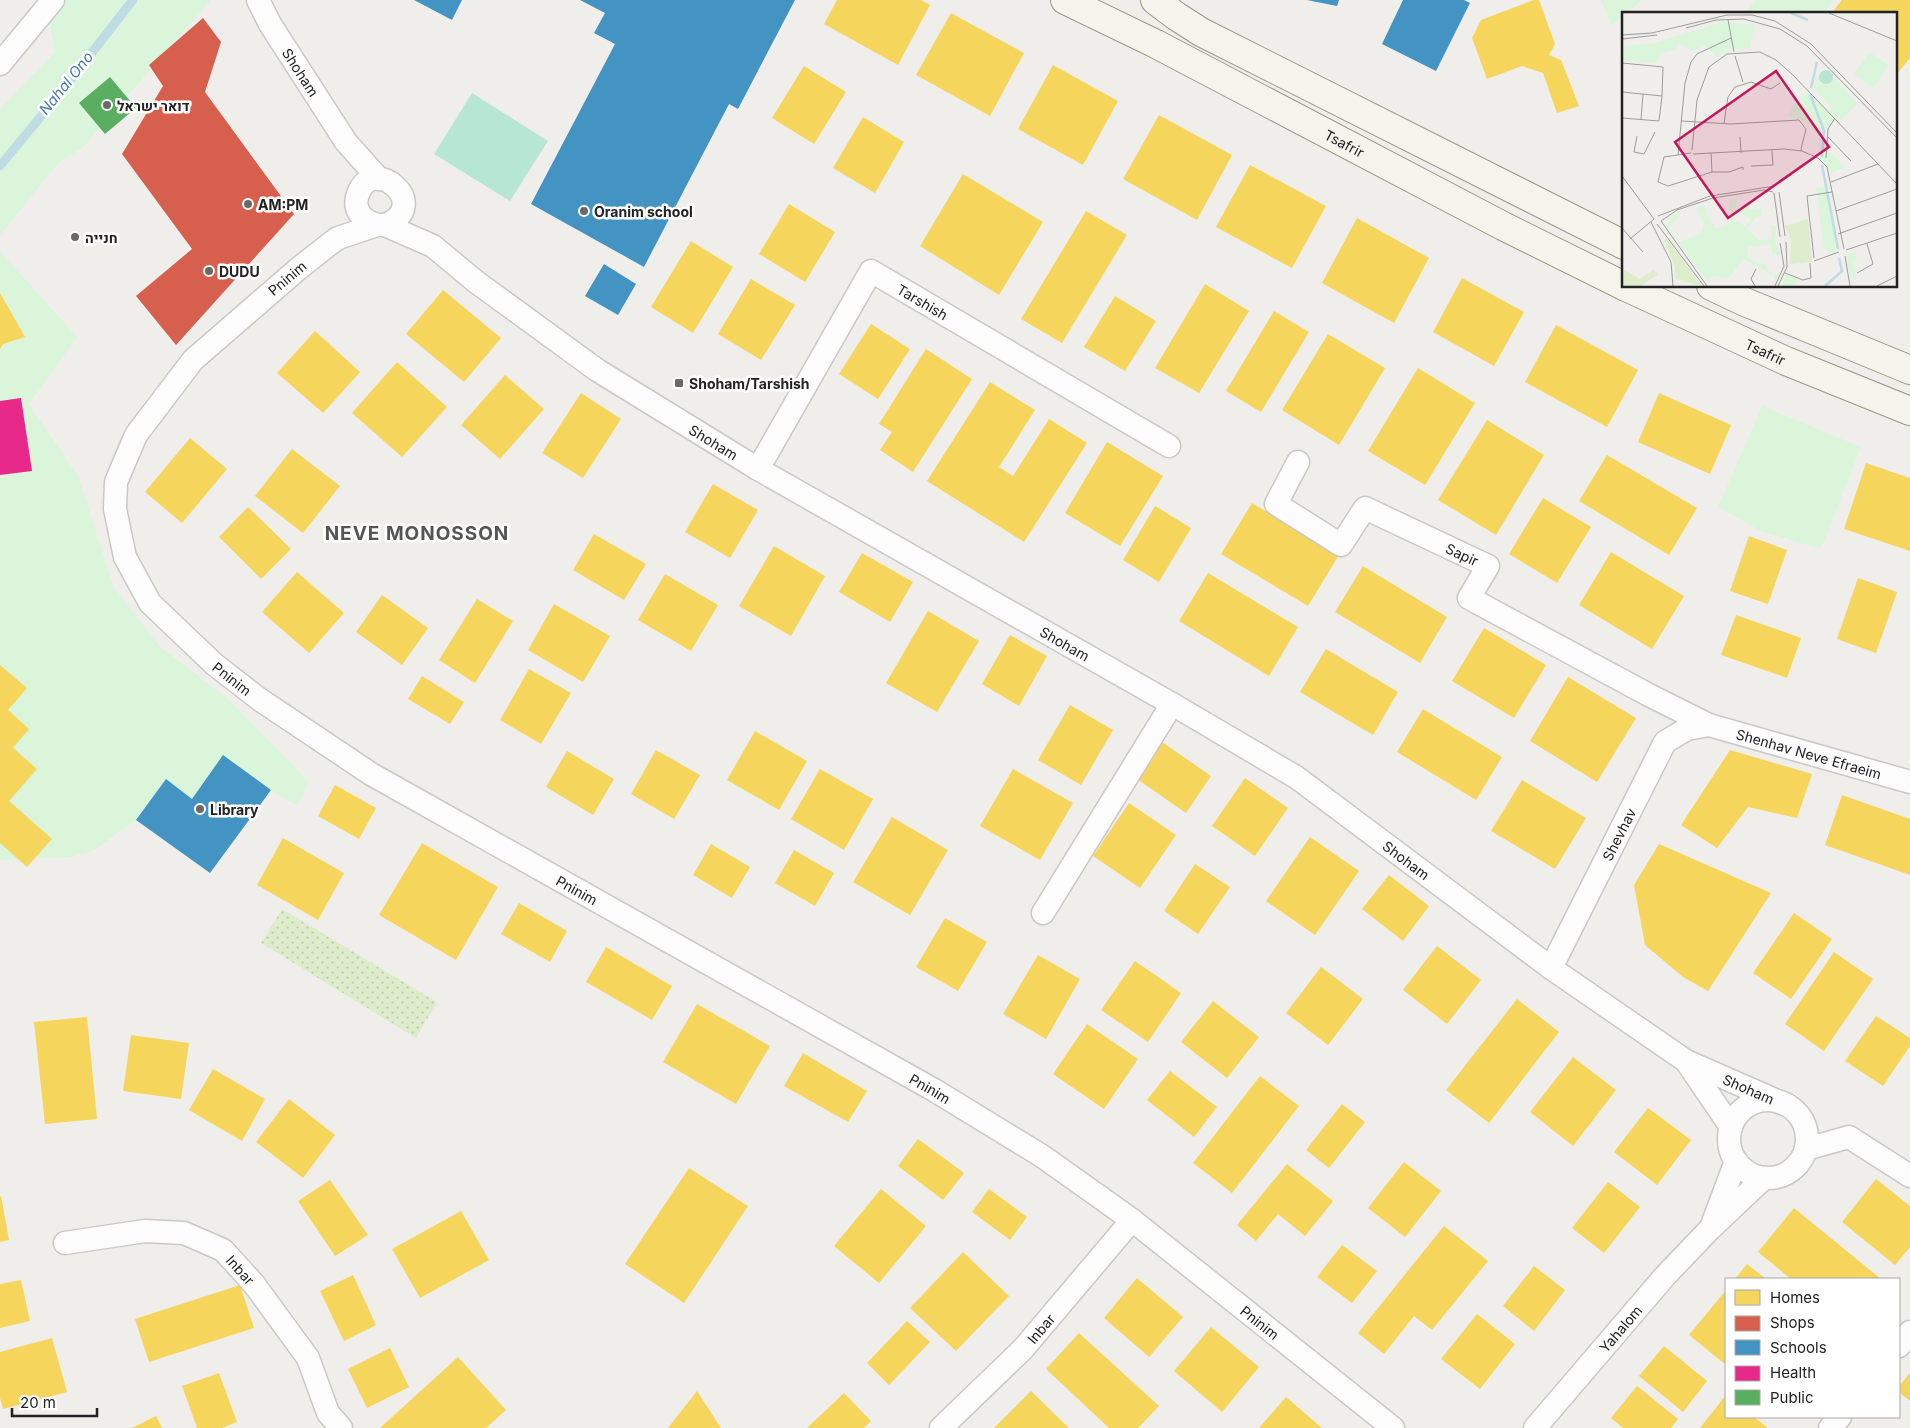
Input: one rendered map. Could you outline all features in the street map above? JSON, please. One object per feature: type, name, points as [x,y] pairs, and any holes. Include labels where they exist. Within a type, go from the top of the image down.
[{"type":"street","points":[[0,64],[53,0]]},
{"type":"street","name":"Shoham","points":[[258,0],[270,24],[346,142],[379,179]]},
{"type":"street","name":"Tsafrir","points":[[1065,0],[1156,44],[1503,226],[1622,285]]},
{"type":"street","points":[[1155,0],[1201,32],[1622,244]]},
{"type":"street","name":"Shoham","points":[[346,142],[357,201]]},
{"type":"street","points":[[379,179],[394,183],[399,188],[403,203],[398,217],[381,225],[363,219],[358,212],[357,201],[360,189],[365,184],[379,179]]},
{"type":"street","name":"Pninim","points":[[338,238],[357,201]]},
{"type":"street","name":"Shoham","points":[[403,203],[433,246],[475,281],[597,370],[758,469],[1172,704],[1296,777],[1551,968],[1686,1061],[1784,1104]]},
{"type":"street","name":"Shoham","points":[[381,225],[433,246]]},
{"type":"street","name":"Pninim","points":[[381,225],[338,238],[298,269],[192,360],[136,436],[116,482],[115,509],[125,557],[150,603],[214,664],[259,699],[371,774],[934,1090],[1042,1156],[1132,1220],[1394,1428]]},
{"type":"street","name":"Tarshish","points":[[758,469],[871,271],[1169,446]]},
{"type":"street","name":"Tsafrir","points":[[1628,288],[1786,361],[1910,411]]},
{"type":"street","points":[[1715,288],[1754,306],[1910,370]]},
{"type":"street","name":"Sapir","points":[[1298,462],[1276,504],[1341,545],[1365,508],[1488,566],[1469,598],[1647,694],[1709,725]]},
{"type":"street","points":[[1043,913],[1172,704]]},
{"type":"street","name":"Shenhav Neve Efraeim","points":[[1709,725],[1910,782]]},
{"type":"street","name":"Shevhav","points":[[1551,968],[1665,742],[1687,729],[1709,725]]},
{"type":"street","name":"Shoham","points":[[1686,1061],[1731,1127]]},
{"type":"street","points":[[1772,1100],[1784,1104],[1796,1111],[1804,1122],[1807,1135],[1806,1149],[1801,1162],[1791,1172],[1778,1177],[1764,1178],[1753,1175],[1743,1169],[1730,1150],[1731,1127],[1737,1116],[1746,1106],[1758,1101],[1772,1100]]},
{"type":"street","points":[[1806,1149],[1849,1137],[1910,1176]]},
{"type":"street","name":"Yahalom","points":[[1710,1230],[1736,1161]]},
{"type":"street","name":"Yahalom","points":[[1535,1428],[1665,1276],[1764,1178]]},
{"type":"street","name":"Inbar","points":[[941,1428],[1023,1349],[1132,1220]]},
{"type":"street","name":"Inbar","points":[[65,1243],[145,1231],[184,1232],[224,1250],[254,1284],[308,1358],[328,1412],[341,1428]]},
{"type":"street","points":[[1900,1345],[1910,1332]]},
{"type":"street","points":[[1830,1428],[1839,1418]]},
{"type":"green space","points":[[45,0],[211,0],[82,148],[59,162],[0,235],[0,109],[55,52]]},
{"type":"green space","points":[[1601,0],[1642,0],[1628,12],[1622,12],[1622,17],[1612,25]]},
{"type":"green space","points":[[1756,0],[1834,0],[1825,12],[1746,12]]},
{"type":"green space","points":[[472,93],[548,141],[510,201],[434,154]]},
{"type":"green space","points":[[0,251],[77,337],[29,404],[79,478],[113,586],[159,646],[227,698],[309,782],[297,806],[223,756],[192,799],[166,779],[136,820],[93,851],[70,857],[0,860]]},
{"type":"green space","points":[[1762,406],[1861,447],[1821,549],[1761,531],[1718,507]]},
{"type":"green space","points":[[282,909],[437,1002],[416,1038],[261,943]]},
{"type":"building: Homes","points":[[837,0],[921,0],[930,5],[898,65],[824,24]]},
{"type":"building: Homes","points":[[1534,0],[1539,0],[1555,44],[1549,55],[1561,60],[1579,106],[1557,113],[1543,73],[1522,66],[1487,79],[1472,38],[1481,20]]},
{"type":"building: Homes","points":[[1842,0],[1910,0],[1910,58],[1898,73],[1898,12],[1833,12]]},
{"type":"building: Homes","points":[[951,13],[1024,53],[990,116],[916,75]]},
{"type":"building: Homes","points":[[1053,65],[1118,101],[1083,165],[1018,129]]},
{"type":"building: Homes","points":[[804,66],[846,92],[814,144],[772,118]]},
{"type":"building: Homes","points":[[1159,115],[1232,155],[1197,220],[1123,179]]},
{"type":"building: Homes","points":[[863,117],[904,142],[875,193],[833,168]]},
{"type":"building: Homes","points":[[1250,165],[1326,206],[1292,268],[1216,227]]},
{"type":"building: Homes","points":[[963,174],[1043,222],[999,295],[920,246]]},
{"type":"building: Homes","points":[[789,204],[835,232],[805,282],[759,254]]},
{"type":"building: Homes","points":[[1086,211],[1127,235],[1062,343],[1021,319]]},
{"type":"building: Homes","points":[[1357,218],[1429,258],[1394,323],[1322,283]]},
{"type":"building: Homes","points":[[691,241],[733,267],[693,333],[651,307]]},
{"type":"building: Homes","points":[[1462,278],[1524,312],[1494,366],[1433,332]]},
{"type":"building: Homes","points":[[751,279],[795,305],[761,360],[718,334]]},
{"type":"building: Homes","points":[[1205,284],[1249,311],[1199,393],[1155,368]]},
{"type":"building: Homes","points":[[443,290],[501,338],[464,382],[406,334]]},
{"type":"building: Homes","points":[[0,293],[25,337],[3,344],[0,349]]},
{"type":"building: Homes","points":[[1115,296],[1156,321],[1125,371],[1084,347]]},
{"type":"building: Homes","points":[[1274,311],[1309,332],[1261,412],[1226,391]]},
{"type":"building: Homes","points":[[871,324],[910,349],[878,399],[839,374]]},
{"type":"building: Homes","points":[[1556,325],[1638,370],[1607,427],[1525,382]]},
{"type":"building: Homes","points":[[315,331],[360,372],[323,413],[277,373]]},
{"type":"building: Homes","points":[[1328,334],[1385,368],[1339,445],[1282,410]]},
{"type":"building: Homes","points":[[926,349],[972,379],[913,472],[880,450],[892,432],[879,424]]},
{"type":"building: Homes","points":[[397,362],[447,407],[402,457],[352,413]]},
{"type":"building: Homes","points":[[1418,368],[1475,403],[1425,485],[1368,451]]},
{"type":"building: Homes","points":[[505,375],[544,409],[500,459],[461,425]]},
{"type":"building: Homes","points":[[990,382],[1035,410],[999,467],[1013,476],[1049,419],[1087,443],[1024,542],[927,481]]},
{"type":"building: Homes","points":[[581,393],[621,419],[583,478],[542,453]]},
{"type":"building: Homes","points":[[1659,393],[1731,425],[1710,474],[1638,442]]},
{"type":"building: Homes","points":[[1487,420],[1544,455],[1496,535],[1438,500]]},
{"type":"building: Homes","points":[[190,438],[227,469],[182,523],[145,492]]},
{"type":"building: Homes","points":[[1107,442],[1163,476],[1120,546],[1065,513]]},
{"type":"building: Homes","points":[[292,449],[340,486],[303,533],[255,496]]},
{"type":"building: Homes","points":[[1607,455],[1697,508],[1669,555],[1579,501]]},
{"type":"building: Homes","points":[[1866,463],[1910,478],[1910,551],[1844,529]]},
{"type":"building: Homes","points":[[713,484],[758,510],[730,558],[685,532]]},
{"type":"building: Homes","points":[[1543,498],[1591,527],[1557,583],[1509,554]]},
{"type":"building: Homes","points":[[1252,503],[1339,555],[1308,606],[1221,554]]},
{"type":"building: Homes","points":[[1155,506],[1191,528],[1159,582],[1123,560]]},
{"type":"building: Homes","points":[[248,507],[291,549],[261,579],[219,537]]},
{"type":"building: Homes","points":[[594,534],[646,564],[624,600],[573,570]]},
{"type":"building: Homes","points":[[1749,536],[1787,550],[1768,604],[1730,591]]},
{"type":"building: Homes","points":[[774,546],[825,576],[791,636],[739,606]]},
{"type":"building: Homes","points":[[1611,552],[1684,596],[1652,649],[1579,605]]},
{"type":"building: Homes","points":[[862,553],[913,582],[890,622],[839,592]]},
{"type":"building: Homes","points":[[1363,566],[1447,617],[1420,663],[1335,612]]},
{"type":"building: Homes","points":[[297,572],[344,613],[309,653],[262,612]]},
{"type":"building: Homes","points":[[1208,573],[1298,627],[1269,676],[1179,621]]},
{"type":"building: Homes","points":[[665,574],[718,605],[691,651],[638,620]]},
{"type":"building: Homes","points":[[1858,578],[1897,592],[1876,653],[1837,639]]},
{"type":"building: Homes","points":[[382,595],[428,628],[402,665],[356,632]]},
{"type":"building: Homes","points":[[477,599],[513,621],[475,683],[439,660]]},
{"type":"building: Homes","points":[[554,604],[610,636],[583,682],[528,650]]},
{"type":"building: Homes","points":[[928,611],[979,641],[937,712],[886,683]]},
{"type":"building: Homes","points":[[1736,615],[1801,638],[1787,678],[1721,655]]},
{"type":"building: Homes","points":[[1484,628],[1546,665],[1514,718],[1452,681]]},
{"type":"building: Homes","points":[[1010,635],[1047,656],[1019,706],[982,684]]},
{"type":"building: Homes","points":[[1326,649],[1398,692],[1373,735],[1300,692]]},
{"type":"building: Homes","points":[[0,665],[27,688],[8,710],[29,729],[13,748],[37,769],[9,801],[52,839],[27,867],[0,843]]},
{"type":"building: Homes","points":[[529,669],[571,693],[541,744],[500,720]]},
{"type":"building: Homes","points":[[422,676],[464,702],[450,724],[408,699]]},
{"type":"building: Homes","points":[[1568,677],[1636,718],[1597,782],[1530,741]]},
{"type":"building: Homes","points":[[1070,705],[1113,730],[1081,785],[1038,760]]},
{"type":"building: Homes","points":[[1423,709],[1502,757],[1476,800],[1397,752]]},
{"type":"building: Homes","points":[[755,731],[807,761],[779,810],[727,780]]},
{"type":"building: Homes","points":[[1162,742],[1211,776],[1186,813],[1137,779]]},
{"type":"building: Homes","points":[[656,750],[700,775],[674,819],[631,794]]},
{"type":"building: Homes","points":[[1730,750],[1812,774],[1797,818],[1748,807],[1717,848],[1681,825]]},
{"type":"building: Homes","points":[[567,751],[614,779],[593,815],[546,787]]},
{"type":"building: Homes","points":[[820,769],[873,799],[844,850],[791,819]]},
{"type":"building: Homes","points":[[1013,769],[1073,803],[1040,860],[980,826]]},
{"type":"building: Homes","points":[[1245,778],[1288,808],[1255,856],[1212,826]]},
{"type":"building: Homes","points":[[1522,780],[1586,818],[1555,869],[1491,831]]},
{"type":"building: Homes","points":[[335,785],[376,808],[359,839],[318,816]]},
{"type":"building: Homes","points":[[1842,795],[1910,819],[1910,875],[1825,845]]},
{"type":"building: Homes","points":[[1129,803],[1176,835],[1140,888],[1093,856]]},
{"type":"building: Homes","points":[[892,817],[948,850],[910,915],[853,882]]},
{"type":"building: Homes","points":[[1310,837],[1359,871],[1315,935],[1266,901]]},
{"type":"building: Homes","points":[[283,838],[344,873],[318,920],[257,885]]},
{"type":"building: Homes","points":[[422,843],[498,887],[456,960],[379,915]]},
{"type":"building: Homes","points":[[711,844],[750,867],[732,898],[693,875]]},
{"type":"building: Homes","points":[[1659,844],[1771,893],[1708,991],[1683,977],[1645,945],[1634,885]]},
{"type":"building: Homes","points":[[794,850],[834,873],[815,906],[775,883]]},
{"type":"building: Homes","points":[[1195,864],[1230,887],[1198,934],[1164,911]]},
{"type":"building: Homes","points":[[1389,875],[1429,906],[1403,941],[1362,909]]},
{"type":"building: Homes","points":[[519,903],[567,931],[550,962],[501,934]]},
{"type":"building: Homes","points":[[1794,913],[1832,939],[1791,999],[1753,973]]},
{"type":"building: Homes","points":[[945,918],[987,942],[958,991],[916,967]]},
{"type":"building: Homes","points":[[1437,946],[1481,980],[1447,1024],[1403,990]]},
{"type":"building: Homes","points":[[606,947],[672,986],[652,1020],[586,982]]},
{"type":"building: Homes","points":[[1834,952],[1873,979],[1824,1051],[1785,1024]]},
{"type":"building: Homes","points":[[1038,955],[1080,979],[1046,1039],[1003,1014]]},
{"type":"building: Homes","points":[[1135,961],[1181,993],[1148,1042],[1101,1010]]},
{"type":"building: Homes","points":[[1321,967],[1363,999],[1328,1045],[1286,1013]]},
{"type":"building: Homes","points":[[1517,999],[1559,1032],[1489,1123],[1446,1090]]},
{"type":"building: Homes","points":[[1213,1001],[1259,1037],[1227,1078],[1181,1042]]},
{"type":"building: Homes","points":[[697,1004],[770,1046],[736,1104],[663,1062]]},
{"type":"building: Homes","points":[[1876,1016],[1910,1038],[1910,1046],[1883,1086],[1845,1061]]},
{"type":"building: Homes","points":[[87,1017],[97,1119],[45,1124],[34,1022]]},
{"type":"building: Homes","points":[[1087,1024],[1138,1059],[1104,1109],[1053,1074]]},
{"type":"building: Homes","points":[[131,1035],[189,1043],[181,1099],[123,1091]]},
{"type":"building: Homes","points":[[803,1053],[867,1091],[848,1122],[784,1086]]},
{"type":"building: Homes","points":[[1573,1057],[1616,1090],[1573,1146],[1530,1112]]},
{"type":"building: Homes","points":[[213,1069],[265,1099],[242,1141],[189,1110]]},
{"type":"building: Homes","points":[[1170,1071],[1217,1107],[1194,1137],[1147,1100]]},
{"type":"building: Homes","points":[[1260,1076],[1299,1106],[1232,1193],[1193,1163]]},
{"type":"building: Homes","points":[[289,1099],[335,1135],[303,1178],[256,1142]]},
{"type":"building: Homes","points":[[1342,1104],[1365,1122],[1329,1168],[1306,1150]]},
{"type":"building: Homes","points":[[1648,1108],[1691,1140],[1657,1185],[1614,1152]]},
{"type":"building: Homes","points":[[918,1139],[964,1173],[943,1200],[898,1166]]},
{"type":"building: Homes","points":[[1404,1162],[1441,1191],[1405,1237],[1368,1208]]},
{"type":"building: Homes","points":[[1287,1164],[1333,1201],[1305,1236],[1278,1214],[1256,1241],[1237,1225]]},
{"type":"building: Homes","points":[[689,1168],[748,1206],[684,1303],[625,1264]]},
{"type":"building: Homes","points":[[1876,1179],[1910,1206],[1910,1247],[1895,1265],[1842,1222]]},
{"type":"building: Homes","points":[[330,1180],[368,1235],[335,1256],[298,1201]]},
{"type":"building: Homes","points":[[1608,1182],[1640,1207],[1604,1253],[1572,1228]]},
{"type":"building: Homes","points":[[881,1189],[926,1226],[879,1283],[834,1246]]},
{"type":"building: Homes","points":[[989,1189],[1027,1217],[1010,1240],[972,1212]]},
{"type":"building: Homes","points":[[0,1197],[9,1240],[0,1242]]},
{"type":"building: Homes","points":[[1794,1208],[1880,1278],[1790,1278],[1758,1252]]},
{"type":"building: Homes","points":[[461,1211],[489,1260],[420,1298],[392,1249]]},
{"type":"building: Homes","points":[[1444,1226],[1488,1261],[1432,1330],[1414,1316],[1384,1354],[1358,1333]]},
{"type":"building: Homes","points":[[1342,1245],[1377,1271],[1352,1303],[1317,1277]]},
{"type":"building: Homes","points":[[963,1252],[1009,1296],[956,1351],[910,1308]]},
{"type":"building: Homes","points":[[1747,1264],[1765,1278],[1736,1278]]},
{"type":"building: Homes","points":[[1534,1266],[1565,1290],[1534,1331],[1503,1306]]},
{"type":"building: Homes","points":[[353,1275],[376,1325],[344,1341],[320,1291]]},
{"type":"building: Homes","points":[[1137,1278],[1183,1317],[1149,1357],[1104,1318]]},
{"type":"building: Homes","points":[[21,1280],[30,1321],[0,1328],[0,1284]]},
{"type":"building: Homes","points":[[240,1285],[254,1328],[149,1362],[135,1319]]},
{"type":"building: Homes","points":[[1725,1291],[1725,1364],[1689,1335]]},
{"type":"building: Homes","points":[[1477,1314],[1515,1344],[1480,1389],[1441,1359]]},
{"type":"building: Homes","points":[[907,1321],[930,1342],[889,1385],[867,1363]]},
{"type":"building: Homes","points":[[1211,1327],[1259,1367],[1222,1412],[1174,1371]]},
{"type":"building: Homes","points":[[1079,1333],[1159,1406],[1138,1428],[1109,1428],[1046,1369]]},
{"type":"building: Homes","points":[[52,1338],[67,1392],[3,1409],[0,1398],[0,1352]]},
{"type":"building: Homes","points":[[1664,1346],[1707,1381],[1683,1412],[1639,1376]]},
{"type":"building: Homes","points":[[390,1348],[409,1387],[367,1408],[348,1369]]},
{"type":"building: Homes","points":[[458,1357],[506,1410],[486,1428],[380,1428]]},
{"type":"building: Homes","points":[[219,1373],[237,1422],[222,1428],[197,1428],[182,1386]]},
{"type":"building: Homes","points":[[1910,1373],[1910,1401],[1900,1393],[1900,1385]]},
{"type":"building: Homes","points":[[1637,1386],[1678,1419],[1671,1428],[1623,1428],[1611,1418]]},
{"type":"building: Homes","points":[[697,1391],[721,1428],[668,1428]]},
{"type":"building: Homes","points":[[1031,1391],[1069,1428],[994,1428]]},
{"type":"building: Homes","points":[[844,1393],[871,1421],[864,1428],[807,1428]]},
{"type":"building: Homes","points":[[1725,1396],[1725,1418],[1755,1418],[1768,1428],[1700,1428]]},
{"type":"building: Homes","points":[[1286,1397],[1322,1428],[1259,1428]]},
{"type":"building: Homes","points":[[156,1416],[162,1428],[132,1428]]},
{"type":"building: Shops","points":[[203,18],[221,42],[205,92],[294,214],[176,345],[136,296],[192,249],[122,154],[163,86],[149,65]]},
{"type":"building: Schools","points":[[414,0],[462,0],[452,20]]},
{"type":"building: Schools","points":[[580,0],[795,0],[738,109],[729,104],[644,267],[531,204],[615,44],[594,33],[605,13]]},
{"type":"building: Schools","points":[[1307,0],[1339,0],[1337,6]]},
{"type":"building: Schools","points":[[1403,0],[1464,0],[1470,3],[1436,71],[1382,44]]},
{"type":"building: Schools","points":[[604,264],[636,284],[618,315],[585,296]]},
{"type":"building: Schools","name":"Library","points":[[223,755],[271,790],[210,873],[136,820],[166,779],[192,799]]},
{"type":"building: Health","points":[[21,398],[32,471],[0,475],[0,401]]},
{"type":"building: Public","name":"דואר ישראל","points":[[110,77],[136,108],[105,134],[79,103]]},
{"type":"waterway","name":"Nahal Ono","points":[[0,166],[133,0]]},
{"type":"place","name":"דואר ישראל","points":[[107,105]]},
{"type":"place","name":"AM:PM","points":[[248,204]]},
{"type":"place","name":"Oranim school","points":[[584,211]]},
{"type":"place","name":"חנייה","points":[[75,237]]},
{"type":"place","name":"DUDU","points":[[209,271]]},
{"type":"place","name":"Shoham/Tarshish","points":[[679,383]]},
{"type":"place","name":"Library","points":[[200,809]]},
{"type":"district","name":"NEVE MONOSSON","points":[[417,533]]}]
